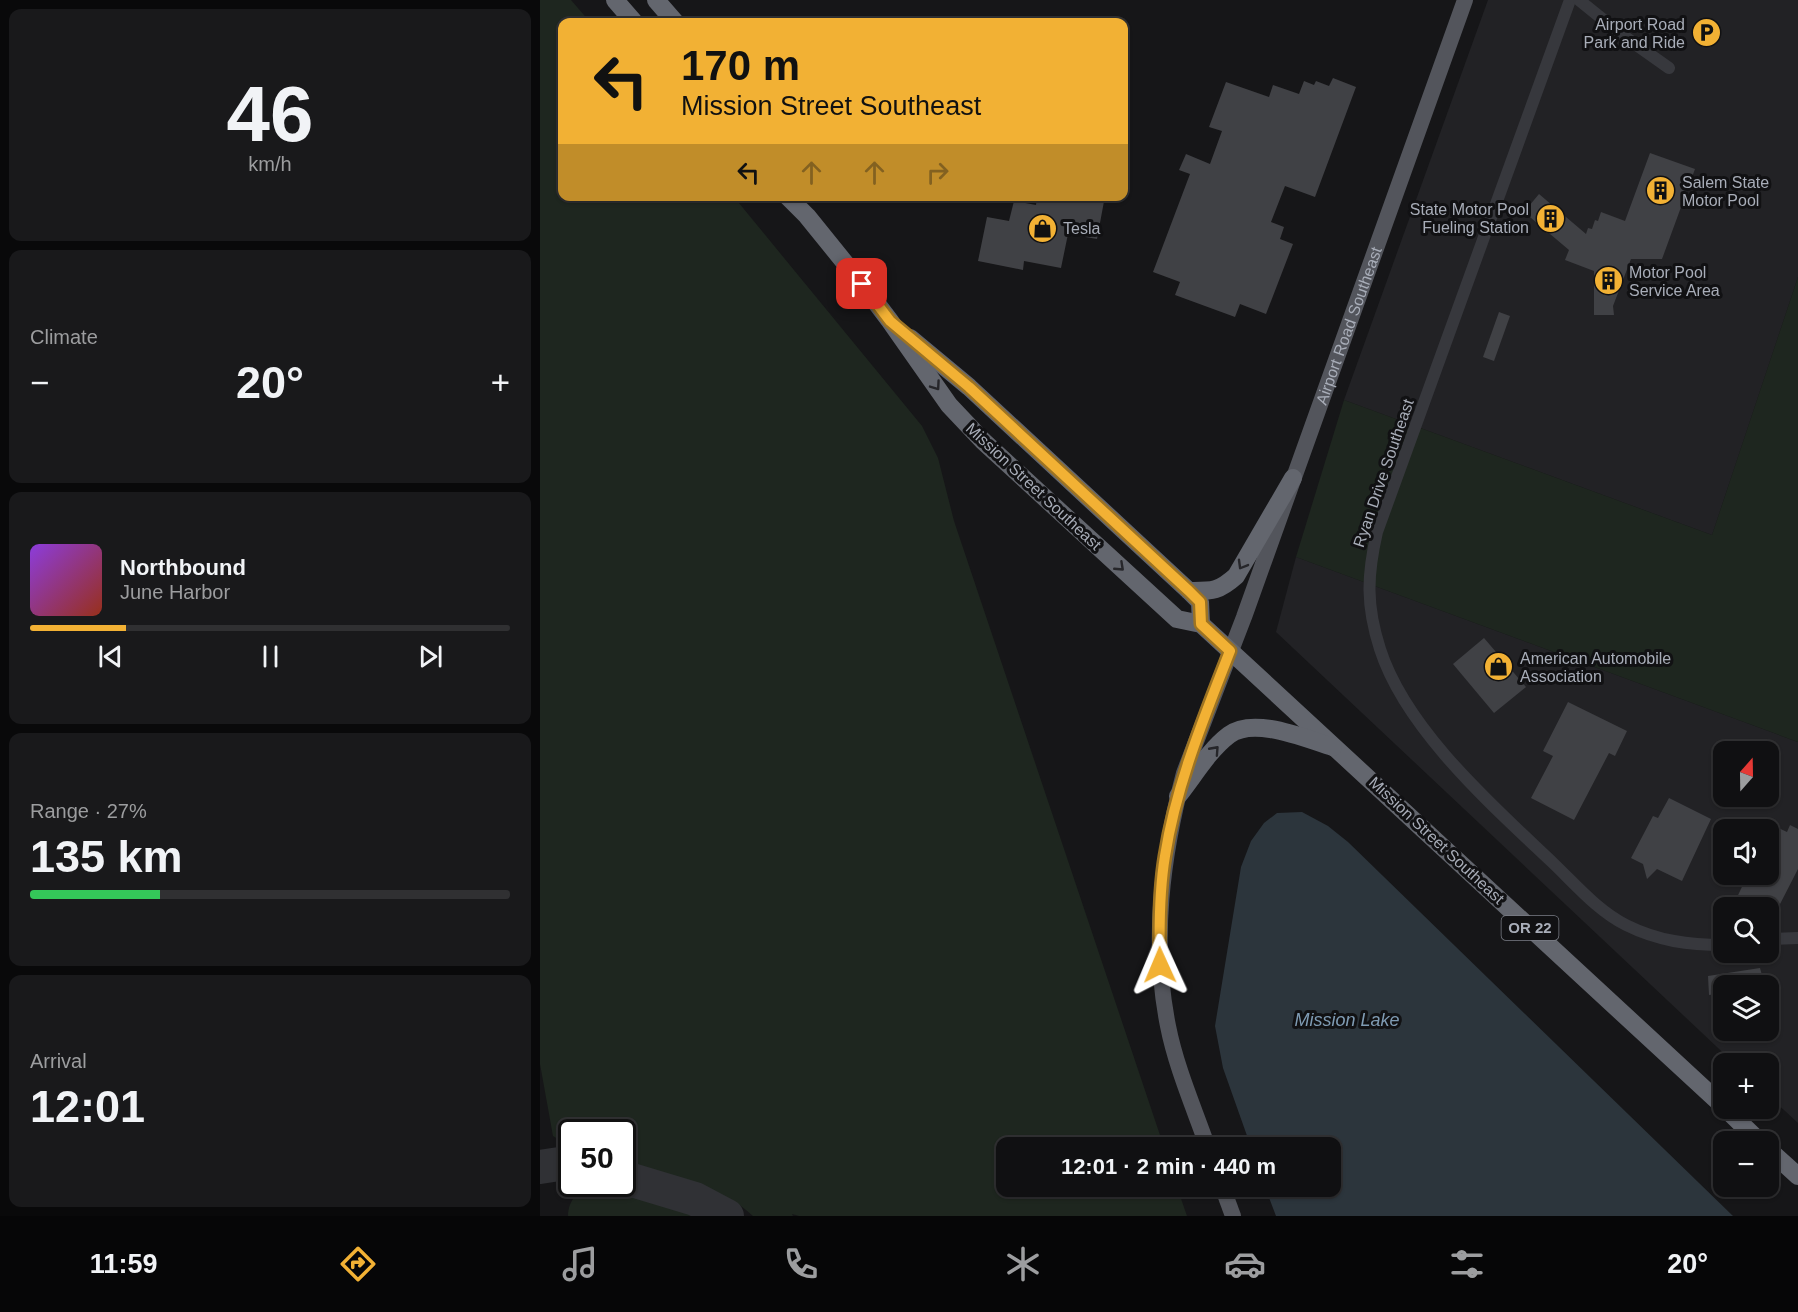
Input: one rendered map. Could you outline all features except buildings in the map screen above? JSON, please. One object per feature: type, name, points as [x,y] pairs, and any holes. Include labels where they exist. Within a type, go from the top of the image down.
[{"type":"highway","points":[[615,0],[631,18]]},
{"type":"highway","points":[[656,0],[672,18]]},
{"type":"highway","name":"Mission Street Southeast","points":[[792,201],[807,216],[890,321],[949,405],[983,441],[1177,619],[1201,624],[1338,748],[1713,1098]]},
{"type":"highway","name":"Mission Street Southeast","points":[[799,201],[807,216]]},
{"type":"highway","name":"Mission Street Southeast","points":[[890,321],[969,387],[1189,591],[1200,602],[1201,624]]},
{"type":"highway","points":[[1189,591],[1215,590],[1236,576],[1293,478]]},
{"type":"highway","name":"OR 22","points":[[1178,796],[1230,734],[1246,729],[1273,729],[1338,748]]},
{"type":"highway","name":"Mission Street Southeast","points":[[1736,1119],[1748,1131]]},
{"type":"highway","points":[[1779,1159],[1798,1176]]},
{"type":"main road","name":"Airport Road Southeast","points":[[1204,1137],[1179,1067],[1168,1028],[1161,985],[1161,892],[1165,854],[1178,796],[1465,0]]},
{"type":"main road","points":[[1226,1197],[1233,1216]]},
{"type":"street","name":"Ryan Drive Southeast","points":[[1570,0],[1377,532],[1368,578],[1371,612],[1380,650],[1407,704],[1446,756],[1513,826],[1592,899],[1624,924],[1665,941],[1713,945]]},
{"type":"street","points":[[1579,0],[1621,34],[1669,68]]},
{"type":"street","points":[[1779,939],[1798,938]]},
{"type":"shaded area","points":[[540,0],[571,0],[587,18],[558,18],[558,201],[737,201],[922,426],[938,458],[954,521],[1161,1137],[996,1137],[996,1197],[1180,1197],[1187,1216],[799,1216],[792,1214],[793,1216],[753,1216],[740,1205],[709,1189],[636,1167],[636,1119],[558,1119],[558,1139],[553,1136],[540,1064]]},
{"type":"shaded area","points":[[1488,0],[1798,0],[1798,277],[1712,535],[1344,400]]},
{"type":"shaded area","points":[[1798,277],[1798,742],[1296,557],[1344,400],[1712,535]]},
{"type":"shaded area","points":[[1296,557],[1798,742],[1798,1123],[1779,1105],[1779,1053],[1723,1053],[1276,632]]},
{"type":"shaded area","points":[[636,1196],[696,1216],[568,1216],[575,1197]]},
{"type":"water","name":"Mission Lake","points":[[1302,812],[1328,826],[1348,842],[1733,1216],[1276,1216],[1269,1197],[1341,1197],[1341,1137],[1247,1137],[1223,1068],[1215,1026],[1241,867],[1251,841],[1264,823],[1277,813]]},
{"type":"taxiway","points":[[540,1167],[558,1164]]},
{"type":"taxiway","points":[[636,1181],[695,1199],[727,1216]]},
{"type":"place","name":"Airport Road Park and Ride","points":[[1706,33]]},
{"type":"place","name":"Salem State Motor Pool","points":[[1661,191]]},
{"type":"place","name":"State Motor Pool Fueling Station","points":[[1550,218]]},
{"type":"place","name":"Tesla","points":[[1042,228]]},
{"type":"place","name":"Motor Pool Service Area","points":[[1608,281]]},
{"type":"place","name":"American Automobile Association","points":[[1499,667]]},
{"type":"route","points":[[862,284],[890,321],[969,387],[1189,591],[1200,602],[1201,624],[1230,651],[1184,773],[1165,854],[1161,892],[1160,965]]}]
